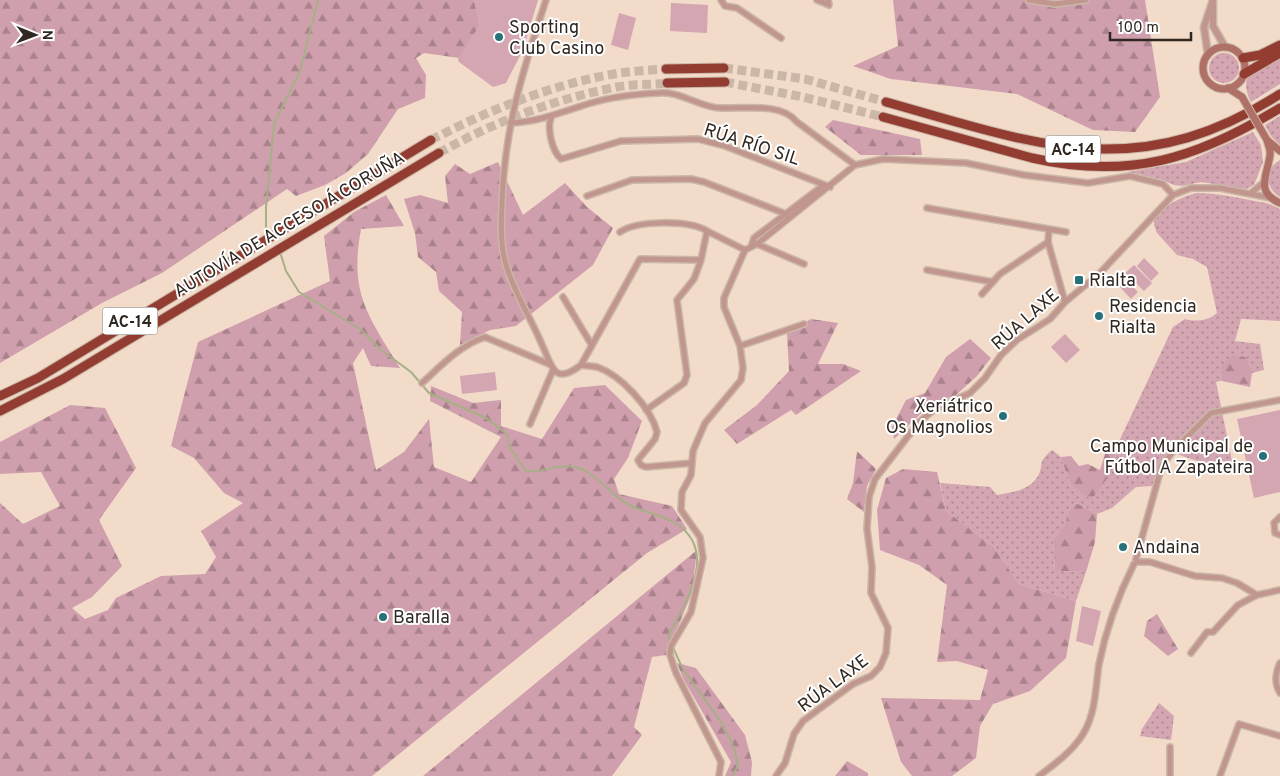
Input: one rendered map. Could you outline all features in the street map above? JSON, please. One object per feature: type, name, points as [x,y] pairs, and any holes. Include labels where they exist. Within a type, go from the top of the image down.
[{"type":"highway","points":[[1242,58],[1260,55],[1280,45]]},
{"type":"highway","points":[[1242,78],[1280,53]]},
{"type":"highway","points":[[666,68],[724,68]]},
{"type":"highway","points":[[667,84],[725,82]]},
{"type":"highway","name":"AC-14","points":[[886,102],[1028,142],[1103,150],[1166,144],[1214,130],[1240,118],[1280,94]]},
{"type":"highway","name":"AC-14","points":[[883,117],[1053,163],[1102,167],[1151,164],[1196,151],[1248,128],[1280,108]]},
{"type":"highway","name":"AUTOVÍA DE ACCESO Á CORUÑA","points":[[0,396],[38,378],[432,140]]},
{"type":"highway","name":"AUTOVÍA DE ACCESO Á CORUÑA","points":[[0,411],[63,379],[439,153]]},
{"type":"main road","points":[[1242,97],[1242,58],[1235,50],[1225,47],[1218,48],[1208,55],[1204,66],[1206,77],[1214,86],[1228,88],[1242,97],[1267,140],[1270,156],[1264,182],[1272,198],[1280,203]]},
{"type":"main road","points":[[1228,88],[1242,78]]},
{"type":"main road","points":[[1267,140],[1280,151]]},
{"type":"main road","points":[[1267,166],[1280,156]]},
{"type":"street","points":[[546,0],[522,70],[510,123],[502,199],[503,252],[507,268],[532,322],[548,364],[553,370],[562,374],[570,373],[581,365],[640,259],[701,260]]},
{"type":"street","points":[[721,0],[725,6],[738,8],[781,38]]},
{"type":"street","points":[[817,0],[829,5],[828,0]]},
{"type":"street","points":[[1029,0],[1055,4],[1086,0]]},
{"type":"street","points":[[1213,0],[1213,26],[1225,47]]},
{"type":"street","points":[[1208,55],[1204,27],[1213,0]]},
{"type":"street","points":[[510,123],[551,118],[592,103],[659,93],[688,97],[713,108],[779,110],[790,114],[797,122],[855,165]]},
{"type":"street","name":"RÚA RÍO SIL","points":[[551,118],[549,129],[558,156],[562,160],[621,142],[698,139],[725,146],[830,187]]},
{"type":"street","points":[[718,776],[721,762],[676,673],[670,655],[671,646],[691,612],[703,558],[700,537],[681,510],[682,492],[691,475],[693,451],[705,423],[741,380],[743,368],[740,346],[724,307],[724,298],[745,250],[757,244],[855,165],[883,159],[958,162],[1024,176],[1088,183],[1130,176],[1163,184],[1173,195]]},
{"type":"street","points":[[587,196],[632,180],[691,179],[704,182],[786,214]]},
{"type":"street","points":[[1250,194],[1264,182]]},
{"type":"street","points":[[751,247],[754,238],[821,187],[830,187]]},
{"type":"street","name":"RÚA LAXE","points":[[776,776],[785,763],[794,734],[803,721],[853,684],[871,676],[880,666],[886,653],[888,628],[871,593],[872,567],[867,529],[869,497],[875,479],[918,422],[935,409],[970,393],[985,378],[1001,355],[1017,340],[1050,319],[1065,302],[1099,274],[1160,206],[1173,195],[1191,188],[1206,187],[1272,198]]},
{"type":"street","points":[[927,208],[1066,232]]},
{"type":"street","points":[[620,232],[628,226],[690,224],[745,250]]},
{"type":"street","points":[[1049,229],[1048,242],[1065,302]]},
{"type":"street","points":[[646,410],[684,383],[687,375],[678,300],[694,279],[701,260],[707,231]]},
{"type":"street","points":[[982,294],[1000,274],[1048,242]]},
{"type":"street","points":[[757,244],[804,264]]},
{"type":"street","points":[[927,270],[993,282]]},
{"type":"street","points":[[563,297],[591,344]]},
{"type":"street","points":[[740,346],[804,324]]},
{"type":"street","points":[[422,383],[454,354],[472,342],[485,337],[548,364]]},
{"type":"street","points":[[581,365],[597,367],[613,376],[646,410],[657,432],[651,445],[638,460],[641,465],[646,467],[692,463]]},
{"type":"street","points":[[530,424],[553,370]]},
{"type":"street","points":[[1039,776],[1059,761],[1080,740],[1095,707],[1100,664],[1111,615],[1136,561],[1162,465],[1211,413],[1280,400]]},
{"type":"street","points":[[1280,517],[1274,523],[1276,533],[1280,535]]},
{"type":"street","points":[[1136,561],[1150,562],[1195,576],[1222,578],[1237,583],[1258,595]]},
{"type":"street","points":[[1191,653],[1207,632],[1213,632],[1238,605],[1258,595],[1280,590]]},
{"type":"street","points":[[1280,663],[1276,672],[1276,682],[1280,693]]},
{"type":"street","points":[[1220,776],[1239,724],[1280,736]]},
{"type":"street","points":[[1170,747],[1170,776]]},
{"type":"shaded area","name":"Sporting Club Casino","points":[[474,0],[538,0],[523,50],[506,83],[493,87],[459,62],[458,59],[480,25]]},
{"type":"shaded area","points":[[671,3],[708,5],[707,33],[670,31]]},
{"type":"shaded area","points":[[619,13],[636,18],[628,50],[611,45]]},
{"type":"shaded area","points":[[1224,53],[1235,57],[1239,68],[1235,79],[1224,83],[1213,79],[1209,68],[1213,57]]},
{"type":"shaded area","points":[[1280,57],[1280,84],[1251,102],[1246,84],[1248,78],[1257,69]]},
{"type":"shaded area","points":[[1280,116],[1280,145],[1271,136],[1265,125]]},
{"type":"shaded area","points":[[1253,132],[1261,145],[1263,162],[1254,185],[1246,189],[1201,182],[1182,186],[1174,185],[1160,179],[1127,172],[1186,162]]},
{"type":"shaded area","points":[[1280,160],[1280,197],[1271,189],[1268,178],[1271,168]]},
{"type":"shaded area","points":[[1196,193],[1222,195],[1266,203],[1280,209],[1280,321],[1241,319],[1235,341],[1260,344],[1264,370],[1216,382],[1232,461],[1203,463],[1174,453],[1157,471],[1152,486],[1136,487],[1112,508],[1097,514],[1076,503],[1068,511],[1067,523],[1053,540],[1055,571],[1086,572],[1076,601],[1019,584],[994,547],[946,511],[940,483],[990,487],[997,495],[1014,492],[1025,488],[1034,481],[1040,472],[1042,461],[1052,450],[1061,457],[1070,484],[1091,499],[1118,464],[1114,452],[1173,327],[1185,319],[1202,320],[1210,318],[1217,313],[1207,267],[1193,259],[1177,255],[1157,233],[1154,225],[1154,218],[1163,209],[1184,197]]},
{"type":"shaded area","points":[[1144,258],[1159,273],[1151,281],[1137,266]]},
{"type":"shaded area","points":[[1134,265],[1152,283],[1144,291],[1125,273]]},
{"type":"shaded area","points":[[1124,278],[1138,292],[1131,299],[1118,285]]},
{"type":"shaded area","points":[[1065,334],[1080,350],[1066,363],[1051,347]]},
{"type":"shaded area","points":[[495,372],[497,390],[462,394],[460,376]]},
{"type":"shaded area","name":"Campo Municipal de Fútbol A Zapateira","points":[[1280,410],[1280,492],[1254,498],[1237,419]]},
{"type":"shaded area","points":[[1082,606],[1101,611],[1093,646],[1076,641]]},
{"type":"shaded area","points":[[1159,703],[1174,716],[1171,740],[1140,736],[1142,729]]},
{"type":"green space","points":[[0,0],[474,0],[480,25],[459,58],[424,53],[416,58],[426,75],[425,98],[398,109],[368,154],[346,173],[325,185],[296,196],[287,189],[162,273],[102,303],[0,363]]},
{"type":"green space","points":[[893,0],[1145,0],[1160,97],[1135,132],[1093,130],[1017,94],[891,79],[853,66],[898,46]]},
{"type":"green space","points":[[833,120],[920,139],[922,155],[861,155],[825,127]]},
{"type":"green space","points":[[498,162],[523,215],[565,183],[587,207],[613,228],[593,265],[516,326],[490,330],[460,345],[462,312],[439,291],[436,272],[418,257],[415,233],[404,199],[420,195],[448,203],[445,176],[455,164],[470,174]]},
{"type":"green space","points":[[386,195],[404,226],[361,229],[358,271],[360,288],[370,318],[400,368],[371,366],[363,348],[353,363],[376,470],[404,452],[429,419],[434,467],[471,482],[501,437],[430,401],[431,386],[473,403],[501,400],[501,426],[542,439],[574,388],[605,385],[642,421],[628,458],[614,479],[619,494],[672,506],[687,529],[647,553],[372,776],[0,776],[0,503],[23,524],[60,506],[41,472],[0,474],[0,442],[70,405],[105,408],[136,468],[99,520],[122,566],[92,597],[72,608],[85,619],[108,610],[116,598],[161,576],[205,574],[216,557],[201,531],[243,503],[224,493],[194,458],[171,446],[198,342],[330,281],[324,236],[354,212]]},
{"type":"green space","points":[[811,319],[838,323],[818,364],[843,364],[861,371],[796,415],[791,410],[737,444],[724,430],[757,405],[789,371],[787,333]]},
{"type":"green space","points":[[970,339],[991,358],[977,376],[956,395],[931,404],[894,439],[892,427],[906,400],[925,393],[946,357]]},
{"type":"green space","points":[[1232,355],[1245,357],[1252,372],[1250,387],[1222,381],[1222,365]]},
{"type":"green space","points":[[857,451],[876,469],[867,486],[864,512],[847,499],[853,483]]},
{"type":"green space","points":[[1114,452],[1118,464],[1091,500],[1070,484],[1061,457],[1071,456],[1079,466],[1088,464],[1100,470],[1105,454]]},
{"type":"green space","points":[[903,469],[937,472],[946,511],[994,547],[1019,584],[1076,601],[1066,658],[1030,691],[993,704],[980,726],[976,758],[952,776],[912,776],[901,762],[881,698],[980,700],[988,670],[957,661],[937,662],[947,585],[919,565],[880,550],[877,510],[886,478]]},
{"type":"green space","points":[[1076,503],[1097,514],[1095,542],[1086,572],[1055,571],[1053,540],[1066,523],[1068,511]]},
{"type":"green space","points":[[697,550],[692,593],[666,655],[652,657],[634,727],[642,735],[612,776],[423,776]]},
{"type":"green space","points":[[1157,614],[1178,649],[1168,656],[1144,636],[1147,621]]},
{"type":"green space","points":[[677,663],[696,668],[745,735],[752,762],[751,776],[725,776],[731,762],[684,680]]},
{"type":"green space","points":[[847,761],[868,773],[868,776],[835,776]]},
{"type":"waterway","points":[[270,235],[266,227],[266,207],[274,124],[300,71],[318,0]]},
{"type":"waterway","points":[[280,252],[286,271],[299,292],[360,329],[381,350],[411,372],[429,393],[486,418],[507,434],[510,448],[526,471],[539,471],[563,466],[583,470],[597,479],[624,502],[677,524],[689,536],[696,549],[695,578],[668,636],[685,672],[717,716],[730,740],[738,766],[732,776]]},
{"type":"tunnel","points":[[724,68],[805,79],[886,102]]},
{"type":"tunnel","points":[[431,140],[499,108],[571,83],[620,73],[666,69]]},
{"type":"tunnel","points":[[725,82],[803,97],[883,117]]},
{"type":"tunnel","points":[[439,153],[481,131],[548,105],[617,87],[667,83]]},
{"type":"place","name":"Sporting Club Casino","points":[[499,37]]},
{"type":"place","name":"Rialta","points":[[1079,280]]},
{"type":"place","name":"Residencia Rialta","points":[[1099,316]]},
{"type":"place","name":"Xeriátrico Os Magnolios","points":[[1003,416]]},
{"type":"place","name":"Campo Municipal de Fútbol A Zapateira","points":[[1263,456]]},
{"type":"place","name":"Andaina","points":[[1123,547]]},
{"type":"place","name":"Baralla","points":[[383,617]]}]
